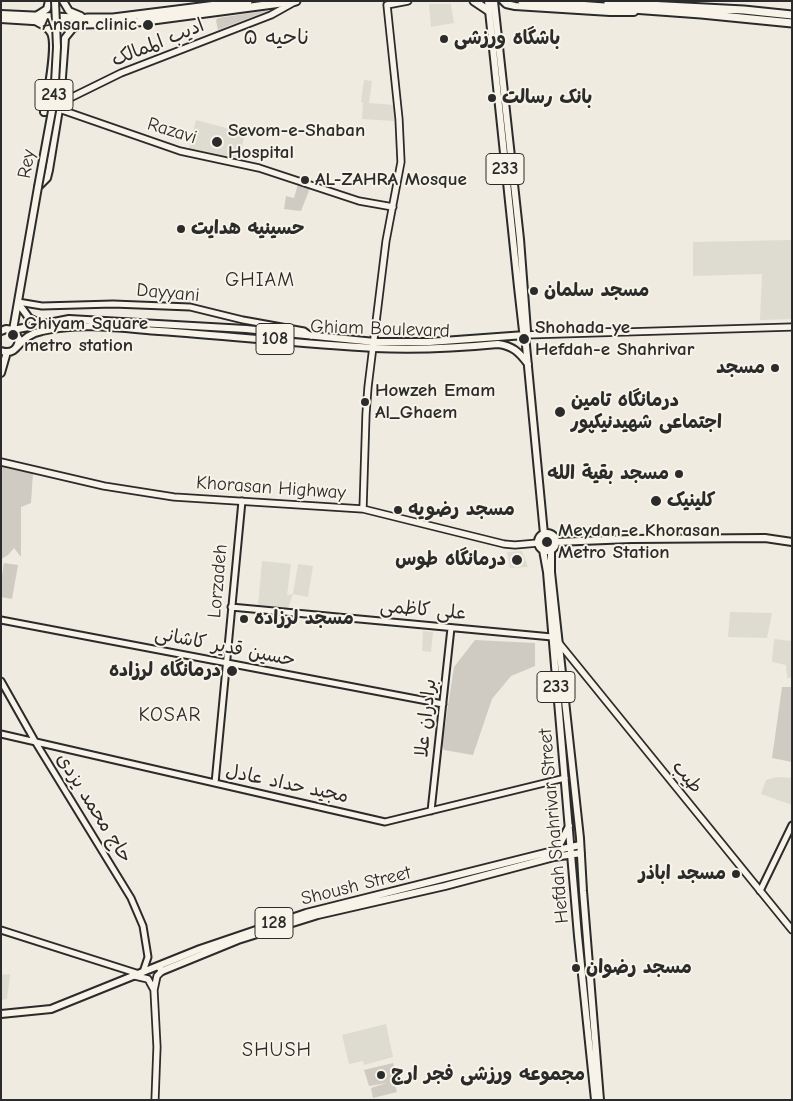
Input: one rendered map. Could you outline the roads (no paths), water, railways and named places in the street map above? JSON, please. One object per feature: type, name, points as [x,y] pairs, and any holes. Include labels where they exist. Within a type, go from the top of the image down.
[{"type":"highway","points":[[152,17],[221,3],[248,1]]},
{"type":"highway","points":[[86,21],[152,17],[296,1]]},
{"type":"highway","points":[[474,1],[489,11]]},
{"type":"highway","points":[[522,1],[650,8],[744,10],[792,15]]},
{"type":"highway","points":[[583,1],[612,6]]},
{"type":"highway","points":[[650,8],[792,23]]},
{"type":"main road","points":[[36,19],[46,9],[49,1]]},
{"type":"main road","name":"Rey","points":[[13,330],[54,100],[57,55],[55,1]]},
{"type":"main road","points":[[63,1],[69,11],[86,21]]},
{"type":"main road","name":"ادیب الممالک","points":[[44,112],[50,113],[121,73],[275,13],[296,1]]},
{"type":"main road","points":[[362,509],[366,414],[386,241],[398,182],[401,151],[387,5],[408,1]]},
{"type":"main road","name":"233","points":[[488,1],[518,287],[523,332],[525,335],[544,534]]},
{"type":"main road","name":"233","points":[[494,1],[521,248],[528,331],[525,335]]},
{"type":"main road","points":[[503,1],[510,6],[610,12],[650,8]]},
{"type":"main road","points":[[632,1],[650,8]]},
{"type":"main road","points":[[1,14],[36,19],[45,26],[52,37]]},
{"type":"main road","points":[[1,19],[86,21]]},
{"type":"main road","points":[[66,38],[73,28],[86,21]]},
{"type":"main road","points":[[38,187],[47,178],[60,106],[66,38],[61,30],[55,31],[52,37],[51,65],[44,112]]},
{"type":"main road","name":"Razavi","points":[[60,106],[180,151],[259,168],[359,201],[393,207]]},
{"type":"main road","points":[[18,302],[29,318],[42,327]]},
{"type":"main road","name":"Ghiam Boulevard","points":[[4,352],[11,352],[27,337],[42,327],[69,319],[98,319],[246,329],[312,336]]},
{"type":"main road","name":"Ghiam Boulevard","points":[[1,330],[42,327],[90,327],[430,349],[498,344],[515,348],[528,365]]},
{"type":"main road","points":[[525,335],[792,327]]},
{"type":"main road","points":[[13,330],[18,336],[17,347]]},
{"type":"main road","name":"108","points":[[312,336],[374,345],[525,335]]},
{"type":"main road","points":[[1,373],[4,352]]},
{"type":"main road","name":"Khorasan Highway","points":[[1,462],[104,486],[174,497],[362,509],[504,544],[516,545],[538,542]]},
{"type":"main road","points":[[544,534],[552,536],[556,542],[551,550],[543,550],[538,542],[544,534]]},
{"type":"main road","points":[[556,542],[631,539],[766,538],[792,542]]},
{"type":"main road","name":"Hefdah Shahrivar Street","points":[[543,550],[547,572],[595,1100]]},
{"type":"main road","name":"Hefdah Shahrivar Street","points":[[551,550],[551,572],[581,849],[582,891],[600,1100]]},
{"type":"main road","name":"طیب","points":[[559,643],[792,930]]},
{"type":"main road","points":[[554,850],[561,842],[569,824]]},
{"type":"main road","name":"Shoush Street","points":[[1,1014],[51,1009],[139,974],[307,916],[554,850],[581,849]]},
{"type":"main road","name":"Shoush Street","points":[[307,916],[444,886],[571,850]]},
{"type":"main road","points":[[155,1100],[157,1047],[154,990],[160,968]]},
{"type":"main road","points":[[139,974],[148,979],[154,990]]},
{"type":"street","name":"Dayyani","points":[[18,302],[42,306],[113,304],[190,307],[243,320],[304,331],[312,336]]},
{"type":"street","name":"Lorzadeh","points":[[215,783],[242,501]]},
{"type":"street","name":"علی کاظمی","points":[[231,607],[552,637]]},
{"type":"street","name":"حسین قدیر کاشانی","points":[[1,620],[443,704]]},
{"type":"street","name":"برادران علا","points":[[431,811],[451,628]]},
{"type":"street","name":"حاج محمد یزدی","points":[[1,681],[36,743],[132,898],[142,926],[148,957],[139,974]]},
{"type":"street","name":"مجید حداد عادل","points":[[1,734],[385,822],[565,778]]},
{"type":"street","points":[[760,891],[792,826]]},
{"type":"street","points":[[1,930],[139,974]]},
{"type":"street","points":[[148,957],[160,968]]},
{"type":"place","name":"Ansar clinic","points":[[148,25]]},
{"type":"place","name":"باشگاه ورزشی","points":[[444,39]]},
{"type":"place","name":"بانک رسالت","points":[[492,98]]},
{"type":"place","name":"Sevom-e-Shaban Hospital","points":[[217,142]]},
{"type":"place","name":"AL-ZAHRA Mosque","points":[[305,180]]},
{"type":"place","name":"حسینیه هدایت","points":[[181,229]]},
{"type":"place","name":"مسجد سلمان","points":[[534,291]]},
{"type":"place","name":"Ghiyam Square metro station","points":[[13,335]]},
{"type":"place","name":"Shohada-ye Hefdah-e Shahrivar","points":[[524,339]]},
{"type":"place","name":"مسجد","points":[[775,368]]},
{"type":"place","name":"Howzeh Emam Al_Ghaem","points":[[365,402]]},
{"type":"place","name":"درمانگاه تامین اجتماعی شهیدنیکپور","points":[[560,412]]},
{"type":"place","name":"مسجد بقیة الله","points":[[679,474]]},
{"type":"place","name":"کلینیک","points":[[656,501]]},
{"type":"place","name":"مسجد رضویه","points":[[398,510]]},
{"type":"place","name":"Meydan-e Khorasan Metro Station","points":[[547,542]]},
{"type":"place","name":"درمانگاه طوس","points":[[517,560]]},
{"type":"place","name":"مسجد لرزاده","points":[[244,619]]},
{"type":"place","name":"درمانگاه لرزاده","points":[[232,671]]},
{"type":"place","name":"مسجد اباذر","points":[[736,874]]},
{"type":"place","name":"مسجد رضوان","points":[[576,968]]},
{"type":"place","name":"مجموعه ورزشی فجر ارج","points":[[381,1075]]},
{"type":"district","name":"ناحیه ۵","points":[[276,38]]},
{"type":"district","name":"GHIAM","points":[[260,280]]},
{"type":"district","name":"KOSAR","points":[[170,715]]},
{"type":"district","name":"SHUSH","points":[[277,1050]]}]
